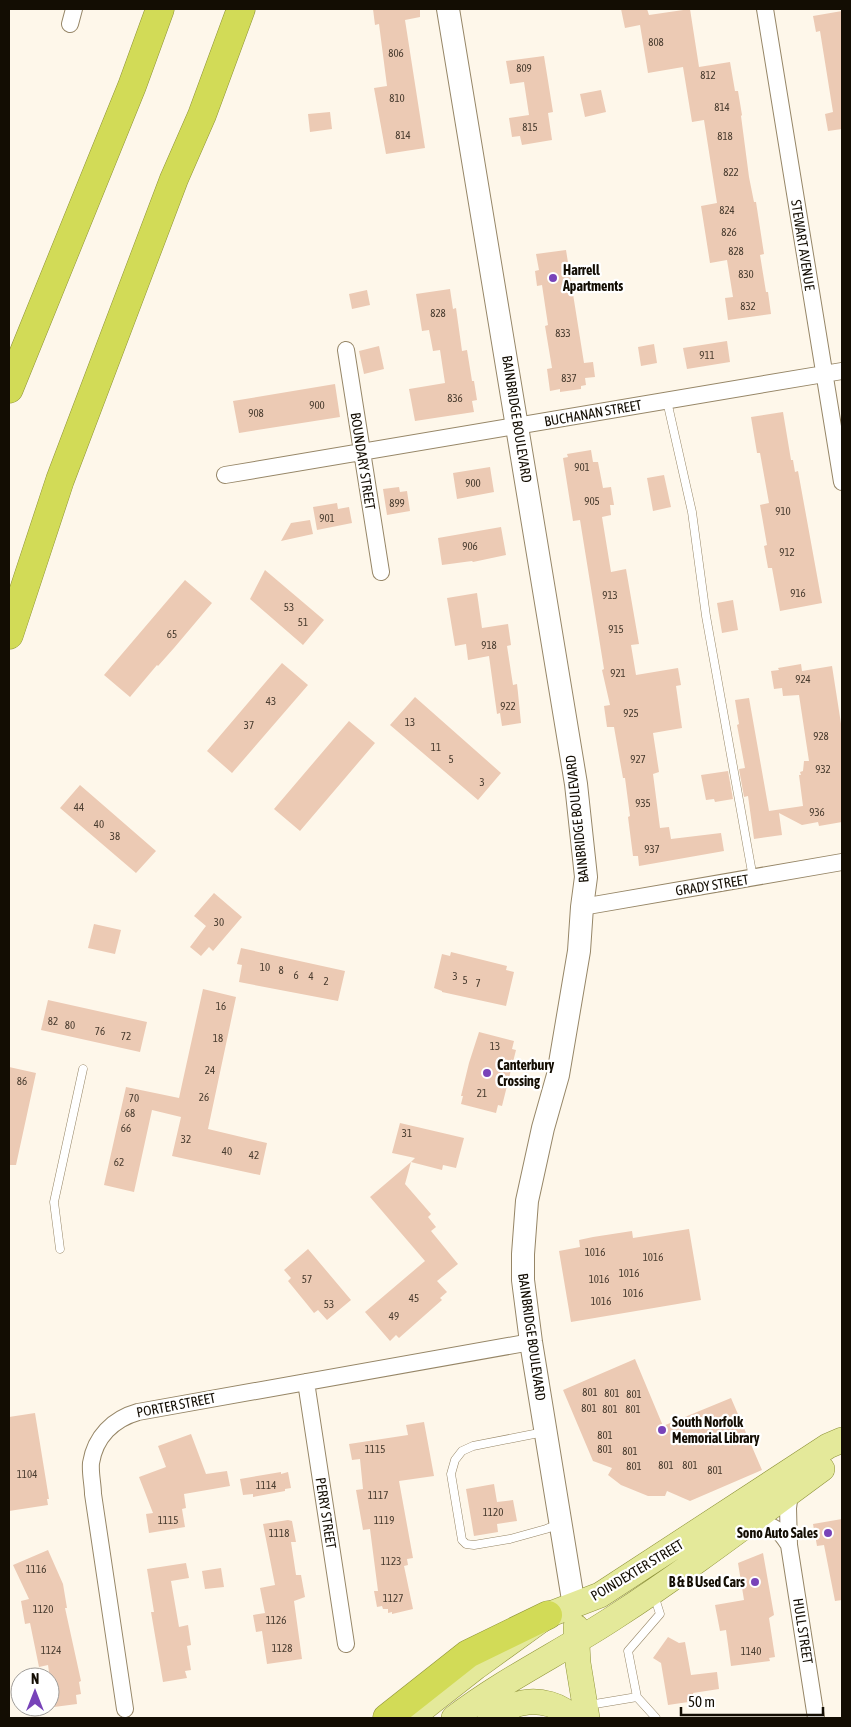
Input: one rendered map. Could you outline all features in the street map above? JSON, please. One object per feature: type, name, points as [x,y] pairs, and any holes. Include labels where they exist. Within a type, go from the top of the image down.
[{"type":"highway","points":[[9,389],[132,86],[160,9]]},
{"type":"highway","points":[[9,634],[60,480],[174,179],[202,115],[241,9]]},
{"type":"highway","points":[[387,1718],[468,1654],[548,1615]]},
{"type":"main road","name":"POINDEXTER STREET","points":[[411,1718],[461,1678],[548,1615],[600,1596],[828,1446],[842,1440]]},
{"type":"main road","name":"POINDEXTER STREET","points":[[454,1718],[500,1686],[615,1617],[746,1526],[842,1454]]},
{"type":"main road","name":"BAINBRIDGE BOULEVARD","points":[[574,1606],[581,1714]]},
{"type":"main road","points":[[490,1718],[522,1703],[534,1702],[553,1705],[566,1711],[581,1714]]},
{"type":"street","name":"BAINBRIDGE BOULEVARD","points":[[448,9],[576,784],[586,878],[579,951],[566,1035],[527,1201],[523,1254],[523,1280],[531,1342],[574,1606]]},
{"type":"street","name":"STEWART AVENUE","points":[[765,9],[842,482]]},
{"type":"street","name":"BOUNDARY STREET","points":[[346,350],[381,572]]},
{"type":"street","name":"BUCHANAN STREET","points":[[225,475],[842,371]]},
{"type":"street","name":"GRADY STREET","points":[[582,906],[842,862]]},
{"type":"street","name":"PORTER STREET","points":[[125,1709],[93,1494],[91,1464],[106,1429],[125,1416],[138,1412],[531,1342]]},
{"type":"street","name":"PERRY STREET","points":[[306,1382],[346,1644]]},
{"type":"street","name":"HULL STREET","points":[[790,1493],[788,1508],[789,1544],[816,1718]]},
{"type":"street","points":[[746,1526],[767,1525],[780,1531],[789,1544]]},
{"type":"lane","points":[[667,401],[692,512],[706,616],[753,878]]},
{"type":"lane","points":[[60,1249],[54,1202],[83,1069]]},
{"type":"lane","points":[[546,1432],[473,1446],[462,1451],[455,1460],[451,1474],[462,1540],[466,1544],[474,1545],[510,1538],[546,1529],[561,1523]]},
{"type":"lane","points":[[653,1591],[660,1614],[628,1650],[637,1697],[656,1718]]},
{"type":"lane","points":[[581,1714],[637,1697]]},
{"type":"building","points":[[373,9],[420,9],[420,17],[405,20],[425,148],[386,154],[374,88],[387,86],[379,24],[375,25]]},
{"type":"building","points":[[621,9],[647,9],[649,15],[690,9],[699,67],[730,62],[735,91],[738,91],[742,115],[749,177],[754,202],[756,202],[764,254],[760,255],[771,314],[728,320],[725,298],[733,297],[727,260],[710,263],[701,206],[717,203],[704,120],[692,122],[683,67],[648,73],[640,25],[625,28]]},
{"type":"building","points":[[842,11],[842,129],[828,131],[825,114],[833,112],[820,31],[816,32],[813,16]]},
{"type":"building","points":[[544,56],[553,112],[548,113],[552,140],[522,145],[520,136],[512,137],[509,118],[529,115],[524,82],[510,84],[506,61]]},
{"type":"building","points":[[601,90],[606,112],[585,117],[580,94]]},
{"type":"building","points":[[330,112],[332,129],[310,132],[308,114]]},
{"type":"building","points":[[566,250],[584,363],[593,362],[595,377],[585,378],[586,385],[581,386],[581,389],[560,392],[560,389],[550,391],[547,369],[552,368],[545,326],[548,325],[542,285],[537,286],[535,271],[539,270],[536,254]]},
{"type":"building","points":[[450,289],[453,309],[456,308],[462,351],[467,350],[472,381],[474,381],[477,400],[472,401],[474,412],[415,421],[409,389],[445,383],[440,350],[433,351],[429,330],[422,331],[416,294]]},
{"type":"building","points":[[367,290],[370,305],[352,309],[349,294]]},
{"type":"building","points":[[727,341],[730,362],[687,369],[683,348]]},
{"type":"building","points":[[654,344],[657,363],[641,366],[638,347]]},
{"type":"building","points":[[379,346],[384,369],[364,374],[359,351]]},
{"type":"building","points":[[335,384],[340,417],[239,433],[233,401]]},
{"type":"building","points":[[783,412],[791,460],[793,460],[795,472],[798,471],[822,603],[780,611],[772,568],[768,568],[764,546],[767,545],[760,505],[769,503],[760,453],[757,453],[751,417]]},
{"type":"building","points":[[591,450],[593,462],[598,462],[603,488],[611,487],[614,505],[610,505],[611,515],[602,517],[611,572],[626,569],[639,644],[631,645],[636,675],[678,668],[681,685],[676,686],[682,728],[653,733],[659,772],[653,774],[660,828],[669,827],[671,839],[721,833],[724,851],[639,866],[638,856],[633,856],[625,778],[623,778],[614,727],[607,727],[604,706],[610,705],[602,670],[604,669],[580,520],[573,521],[563,458],[568,457],[567,454]]},
{"type":"building","points":[[490,467],[494,492],[457,499],[453,473]]},
{"type":"building","points":[[664,475],[671,507],[653,511],[647,478]]},
{"type":"building","points":[[399,487],[400,492],[407,491],[410,511],[387,515],[383,489]]},
{"type":"building","points":[[337,503],[338,509],[349,507],[352,523],[317,530],[313,507]]},
{"type":"building","points":[[310,520],[313,534],[281,541],[291,523]]},
{"type":"building","points":[[501,527],[506,555],[473,562],[442,565],[438,538]]},
{"type":"building","points":[[265,570],[324,620],[303,645],[250,599]]},
{"type":"building","points":[[185,580],[212,603],[130,697],[104,675]]},
{"type":"building","points":[[477,593],[482,628],[508,624],[511,645],[507,646],[513,685],[517,684],[521,723],[502,726],[500,713],[497,714],[489,656],[468,660],[466,644],[455,646],[447,598]]},
{"type":"building","points":[[733,600],[738,630],[722,633],[717,603]]},
{"type":"building","points":[[282,663],[308,685],[232,773],[207,751]]},
{"type":"building","points":[[801,664],[802,671],[832,666],[842,730],[842,822],[819,826],[818,822],[802,825],[779,813],[782,835],[754,839],[748,796],[744,797],[739,769],[745,768],[737,725],[739,724],[735,700],[749,698],[769,811],[803,806],[799,775],[803,771],[804,761],[809,761],[799,695],[783,696],[782,688],[774,689],[771,671]]},
{"type":"building","points":[[415,697],[501,773],[478,800],[390,725]]},
{"type":"building","points":[[349,721],[375,743],[300,831],[274,809]]},
{"type":"building","points":[[728,771],[733,799],[715,802],[714,799],[706,800],[701,775]]},
{"type":"building","points":[[80,785],[156,851],[136,873],[60,808]]},
{"type":"building","points":[[214,893],[242,917],[213,951],[209,947],[201,956],[190,947],[206,926],[194,916]]},
{"type":"building","points":[[94,924],[121,930],[115,954],[88,948]]},
{"type":"building","points":[[241,948],[345,971],[338,1001],[239,982],[242,965],[237,964]]},
{"type":"building","points":[[451,952],[507,966],[506,970],[514,972],[506,1006],[442,992],[434,988],[442,954],[450,956]]},
{"type":"building","points":[[203,989],[236,997],[208,1129],[267,1143],[260,1175],[172,1156],[181,1117],[152,1110],[134,1192],[104,1185],[126,1087],[179,1098]]},
{"type":"building","points":[[48,1000],[147,1022],[140,1052],[41,1030]]},
{"type":"building","name":"Canterbury Crossing","points":[[479,1032],[514,1041],[512,1049],[516,1050],[502,1106],[498,1105],[496,1113],[461,1104],[463,1096],[461,1096],[469,1063]]},
{"type":"building","points":[[9,1067],[36,1073],[16,1165],[9,1165]]},
{"type":"building","points":[[400,1123],[464,1138],[456,1168],[443,1165],[442,1170],[411,1162],[415,1158],[392,1153]]},
{"type":"building","points":[[411,1162],[405,1184],[431,1214],[428,1217],[436,1227],[431,1231],[458,1264],[437,1281],[447,1292],[440,1298],[442,1300],[399,1338],[396,1335],[390,1341],[365,1312],[425,1261],[370,1197]]},
{"type":"building","points":[[689,1229],[701,1300],[571,1322],[559,1251],[580,1247],[579,1240],[593,1237],[632,1231],[633,1238]]},
{"type":"building","points":[[308,1249],[351,1300],[327,1320],[318,1310],[314,1313],[288,1281],[291,1278],[284,1270]]},
{"type":"building","name":"South Norfolk Memorial Library","points":[[635,1359],[663,1426],[731,1398],[762,1470],[690,1501],[667,1491],[665,1496],[648,1496],[621,1485],[608,1475],[612,1468],[593,1461],[563,1390]]},
{"type":"building","points":[[35,1413],[49,1499],[47,1499],[48,1505],[9,1511],[9,1417]]},
{"type":"building","points":[[424,1422],[434,1476],[399,1481],[413,1558],[407,1559],[408,1565],[404,1566],[413,1609],[392,1614],[392,1612],[388,1613],[388,1609],[383,1609],[382,1606],[377,1607],[374,1591],[378,1591],[370,1529],[363,1530],[356,1490],[363,1489],[360,1459],[352,1460],[349,1444],[408,1435],[406,1425]]},
{"type":"building","points":[[191,1434],[206,1474],[227,1471],[230,1486],[184,1494],[186,1508],[182,1509],[185,1527],[149,1533],[146,1514],[153,1513],[139,1477],[166,1467],[158,1446]]},
{"type":"building","points":[[281,1472],[281,1474],[288,1472],[291,1488],[285,1489],[285,1491],[253,1497],[253,1494],[243,1495],[240,1479]]},
{"type":"building","points":[[494,1484],[497,1502],[513,1500],[517,1521],[497,1524],[498,1532],[474,1536],[466,1489]]},
{"type":"building","points":[[842,1519],[842,1600],[835,1601],[824,1545],[817,1546],[813,1524]]},
{"type":"building","points":[[292,1521],[296,1542],[291,1542],[296,1575],[301,1575],[305,1597],[294,1601],[302,1659],[267,1664],[262,1631],[256,1632],[253,1615],[265,1613],[260,1588],[275,1585],[263,1524]]},
{"type":"building","points":[[48,1550],[63,1584],[67,1608],[65,1608],[81,1681],[79,1682],[81,1694],[76,1695],[77,1704],[60,1706],[60,1667],[48,1667],[48,1665],[39,1667],[30,1623],[25,1624],[21,1601],[29,1599],[13,1565]]},
{"type":"building","points":[[763,1553],[774,1615],[769,1618],[775,1657],[769,1658],[770,1661],[731,1666],[726,1630],[720,1631],[715,1605],[744,1600],[738,1563]]},
{"type":"building","points":[[186,1563],[189,1578],[171,1581],[179,1627],[188,1625],[191,1645],[187,1646],[191,1670],[185,1671],[187,1678],[163,1682],[151,1612],[154,1612],[147,1569]]},
{"type":"building","points":[[221,1568],[224,1587],[205,1589],[202,1571]]},
{"type":"building","points":[[668,1637],[679,1643],[685,1642],[691,1675],[717,1672],[719,1689],[693,1693],[695,1701],[668,1705],[661,1663],[653,1658]]},
{"type":"place","name":"Harrell Apartments","points":[[553,278]]},
{"type":"place","name":"Canterbury Crossing","points":[[487,1073]]},
{"type":"place","name":"South Norfolk Memorial Library","points":[[662,1430]]},
{"type":"place","name":"Sono Auto Sales","points":[[828,1533]]},
{"type":"place","name":"B & B Used Cars","points":[[755,1582]]}]
